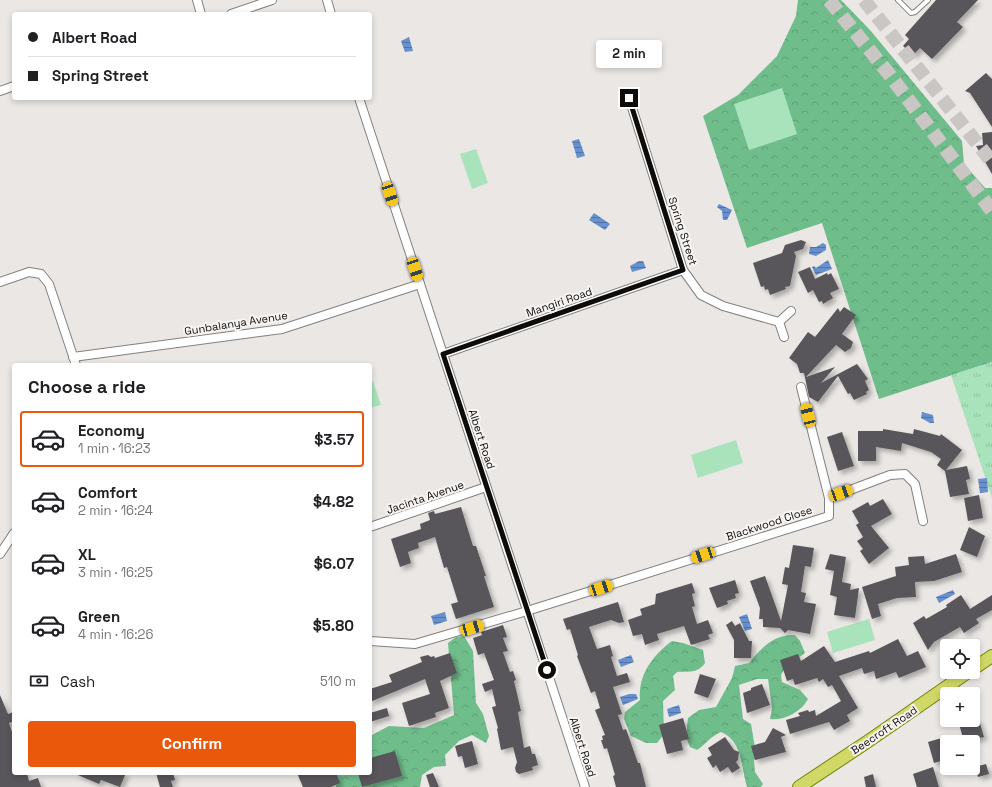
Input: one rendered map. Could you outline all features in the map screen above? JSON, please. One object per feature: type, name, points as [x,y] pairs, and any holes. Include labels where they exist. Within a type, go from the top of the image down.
[{"type":"main road","points":[[980,664],[992,656]]},
{"type":"main road","name":"Beecroft Road","points":[[799,787],[958,679]]},
{"type":"street","points":[[197,0],[200,12]]},
{"type":"street","points":[[237,12],[272,0]]},
{"type":"street","points":[[326,0],[330,12]]},
{"type":"street","points":[[0,91],[12,87]]},
{"type":"street","name":"Spring Street","points":[[629,98],[683,270],[700,295],[723,306],[779,322]]},
{"type":"street","name":"Albert Road","points":[[360,100],[585,787]]},
{"type":"street","name":"Mangiri Road","points":[[443,354],[683,270]]},
{"type":"street","points":[[0,282],[29,272],[40,274],[49,284],[75,363]]},
{"type":"street","name":"Gunbalanya Avenue","points":[[73,356],[282,329],[420,284]]},
{"type":"street","points":[[784,337],[779,322],[791,311]]},
{"type":"street","points":[[801,387],[829,498],[890,475],[905,474],[915,484],[923,521]]},
{"type":"street","name":"Jacinta Avenue","points":[[372,526],[486,487]]},
{"type":"street","name":"Blackwood Close","points":[[527,611],[829,516],[829,498]]},
{"type":"street","points":[[0,554],[12,536]]},
{"type":"street","points":[[372,641],[415,644],[527,611]]},
{"type":"lane","points":[[898,0],[911,13],[915,12],[928,0]]},
{"type":"green space","points":[[798,0],[841,0],[870,30],[962,141],[964,164],[985,188],[992,188],[992,362],[879,399],[822,223],[747,248],[703,116],[738,95],[777,56],[796,16]]},
{"type":"green space","points":[[782,88],[797,134],[749,150],[734,104]]},
{"type":"green space","points":[[476,149],[488,183],[472,189],[460,154]]},
{"type":"green space","points":[[992,362],[992,498],[951,375]]},
{"type":"green space","points":[[373,381],[381,405],[372,407]]},
{"type":"green space","points":[[736,440],[743,463],[698,478],[691,455]]},
{"type":"green space","points":[[869,619],[875,640],[833,653],[827,632]]},
{"type":"green space","points":[[787,635],[795,635],[800,641],[805,653],[785,668],[781,675],[782,682],[800,690],[808,699],[797,712],[781,719],[770,719],[772,708],[768,679],[757,679],[739,685],[743,719],[751,724],[756,754],[754,761],[755,772],[763,784],[761,787],[747,787],[740,756],[734,742],[721,732],[697,750],[690,747],[686,737],[688,718],[699,710],[716,707],[732,678],[735,666],[749,663],[763,647],[774,639]]},
{"type":"green space","points":[[464,636],[473,651],[476,703],[483,714],[489,736],[486,743],[472,735],[459,741],[445,755],[446,766],[434,767],[422,775],[420,787],[336,787],[337,781],[334,775],[372,775],[372,735],[389,726],[424,728],[454,715],[448,643],[456,637]]},
{"type":"green space","points":[[672,641],[703,650],[705,663],[699,669],[689,672],[677,672],[673,676],[675,690],[663,701],[664,734],[657,743],[646,743],[631,736],[624,719],[625,712],[640,700],[641,682],[644,674],[658,653]]},
{"type":"water","points":[[409,37],[413,51],[405,52],[401,41]]},
{"type":"water","points":[[579,139],[585,156],[577,158],[572,141]]},
{"type":"water","points":[[719,204],[732,210],[727,220],[723,220],[722,211],[717,207]]},
{"type":"water","points":[[594,213],[610,224],[605,230],[589,220]]},
{"type":"water","points":[[823,243],[826,245],[826,250],[816,256],[809,254],[810,247],[816,247]]},
{"type":"water","points":[[828,260],[832,269],[816,275],[812,267],[814,266],[816,268]]},
{"type":"water","points":[[639,261],[643,261],[646,268],[632,272],[630,266]]},
{"type":"water","points":[[922,412],[933,415],[934,423],[930,423],[921,418]]},
{"type":"water","points":[[987,478],[988,492],[980,493],[978,479]]},
{"type":"water","points":[[953,590],[955,594],[939,603],[936,597]]},
{"type":"water","points":[[445,612],[447,621],[434,625],[431,616]]},
{"type":"water","points":[[747,614],[752,629],[745,631],[739,617]]},
{"type":"water","points":[[631,655],[634,662],[621,667],[618,660]]},
{"type":"water","points":[[629,694],[636,694],[638,699],[623,705],[620,697]]},
{"type":"water","points":[[679,705],[681,713],[669,717],[667,709]]},
{"type":"building","points":[[936,0],[978,0],[957,22],[963,27],[932,59],[920,48],[913,55],[903,46],[909,39],[905,35]]},
{"type":"building","points":[[986,73],[992,79],[992,127],[970,93],[965,91]]},
{"type":"building","points":[[992,132],[992,174],[976,146],[983,145],[982,133]]},
{"type":"building","points":[[801,240],[806,242],[803,249],[794,252],[796,256],[790,286],[770,295],[768,289],[765,290],[764,286],[761,287],[753,263],[782,253],[785,245]]},
{"type":"building","points":[[810,267],[815,279],[827,273],[828,275],[831,273],[839,289],[830,293],[833,298],[823,304],[822,301],[819,302],[813,290],[808,293],[798,272]]},
{"type":"building","points":[[844,307],[856,315],[842,334],[853,342],[851,348],[845,352],[836,345],[806,377],[835,367],[821,383],[857,364],[868,379],[865,381],[869,390],[866,392],[867,394],[854,400],[850,393],[848,394],[838,376],[818,402],[809,397],[804,373],[800,373],[797,364],[789,358],[808,332],[815,337],[838,308],[840,312]]},
{"type":"building","points":[[883,429],[913,434],[914,429],[940,436],[941,434],[962,450],[946,470],[967,466],[970,479],[966,480],[969,494],[950,497],[945,471],[937,465],[941,459],[931,452],[902,443],[901,451],[876,447],[876,461],[858,461],[858,431],[883,431]]},
{"type":"building","points":[[842,432],[854,466],[838,471],[827,437]]},
{"type":"building","points":[[979,495],[983,518],[968,521],[964,498]]},
{"type":"building","points":[[883,499],[892,514],[871,526],[889,548],[869,564],[860,551],[863,549],[857,541],[863,537],[856,525],[859,523],[852,511],[868,502],[870,506]]},
{"type":"building","points":[[461,507],[473,546],[476,546],[486,576],[484,576],[494,607],[456,619],[451,604],[458,602],[447,567],[444,568],[435,537],[418,543],[419,548],[408,552],[411,563],[400,567],[391,539],[421,529],[420,524],[430,520],[428,513],[434,511],[435,514]]},
{"type":"building","points":[[969,527],[985,536],[977,557],[960,550]]},
{"type":"building","points":[[793,545],[814,548],[811,567],[805,566],[801,592],[806,593],[804,602],[816,604],[810,634],[788,630],[785,633],[780,628],[763,627],[763,619],[759,619],[760,608],[750,581],[765,576],[781,621],[788,585],[782,584],[785,567],[789,568]]},
{"type":"building","points":[[830,554],[846,557],[842,582],[851,584],[850,590],[859,588],[855,618],[834,615],[837,597],[830,595],[834,571],[825,569]]},
{"type":"building","points":[[956,554],[962,572],[934,581],[915,582],[916,597],[897,598],[878,604],[881,616],[872,619],[862,587],[896,576],[895,567],[909,565],[908,557],[924,556],[925,564]]},
{"type":"building","points":[[735,580],[739,593],[735,594],[736,598],[727,601],[728,604],[717,608],[709,588]]},
{"type":"building","points":[[692,583],[695,593],[692,594],[695,606],[692,607],[697,624],[708,620],[713,633],[708,635],[710,639],[691,645],[684,626],[657,634],[659,640],[645,645],[642,634],[633,636],[628,620],[642,615],[640,609],[655,604],[656,594]]},
{"type":"building","points":[[961,595],[970,609],[992,595],[992,610],[976,619],[979,623],[964,633],[960,627],[934,642],[928,650],[913,623],[924,616],[926,619],[947,607],[946,605]]},
{"type":"building","points":[[618,602],[624,622],[619,623],[611,620],[589,627],[597,649],[610,645],[613,656],[611,657],[617,676],[627,673],[630,682],[613,687],[622,714],[618,715],[623,730],[626,729],[638,763],[640,763],[646,787],[616,787],[613,776],[615,775],[607,748],[604,749],[601,740],[603,740],[602,736],[605,735],[595,710],[600,708],[595,691],[591,693],[577,656],[578,655],[570,629],[567,630],[563,619]]},
{"type":"building","points":[[732,621],[735,626],[740,623],[749,641],[752,641],[751,658],[734,658],[734,640],[726,625]]},
{"type":"building","points":[[503,625],[507,637],[503,638],[508,651],[503,652],[510,672],[513,671],[516,680],[514,681],[521,711],[518,712],[524,748],[530,746],[532,754],[535,754],[538,765],[532,767],[533,770],[519,774],[516,772],[515,768],[517,762],[513,747],[501,750],[498,728],[492,707],[496,706],[492,689],[485,692],[482,684],[494,680],[484,653],[478,655],[473,638],[482,635],[481,632]]},
{"type":"building","points":[[898,639],[907,656],[918,651],[926,667],[899,678],[896,672],[876,679],[874,671],[864,674],[862,668],[839,676],[858,708],[847,715],[850,721],[834,730],[829,722],[790,734],[786,720],[800,716],[798,713],[808,710],[809,712],[815,710],[816,716],[841,701],[832,685],[828,687],[823,679],[819,682],[817,678],[795,685],[793,679],[787,681],[780,660],[798,654],[801,661],[824,646],[835,662],[869,651],[870,653]]},
{"type":"building","points":[[450,653],[457,673],[440,681],[449,708],[435,713],[436,717],[409,726],[402,703],[430,694],[425,679],[372,701],[372,688],[392,682],[389,675],[422,662],[420,657],[428,655],[431,657],[434,656],[435,658]]},
{"type":"building","points":[[700,674],[716,679],[708,698],[694,693]]},
{"type":"building","points":[[762,684],[770,705],[747,713],[743,693]]},
{"type":"building","points":[[0,695],[8,714],[12,713],[12,722],[9,723],[12,732],[12,775],[28,775],[29,781],[38,778],[41,787],[0,787]]},
{"type":"building","points":[[387,708],[389,716],[372,721],[372,712]]},
{"type":"building","points":[[683,718],[689,739],[681,741],[683,750],[667,754],[659,725]]},
{"type":"building","points":[[980,723],[984,737],[980,738],[980,735],[962,735],[960,727],[980,727]]},
{"type":"building","points":[[773,728],[786,735],[781,737],[786,752],[755,760],[751,746],[765,742]]},
{"type":"building","points":[[725,737],[734,750],[739,752],[738,760],[736,762],[740,768],[732,773],[728,767],[720,772],[716,765],[713,768],[707,758],[712,755],[708,748]]},
{"type":"building","points":[[940,738],[940,761],[934,763],[928,742]]},
{"type":"building","points":[[472,741],[478,764],[465,768],[462,756],[458,757],[455,746]]},
{"type":"building","points":[[395,751],[402,776],[362,787],[359,775],[372,775],[372,757]]},
{"type":"building","points":[[986,764],[989,774],[978,777],[977,775],[980,775],[980,766]]},
{"type":"building","points":[[933,767],[939,787],[917,787],[913,774]]},
{"type":"building","points":[[433,773],[439,787],[430,787],[426,775]]},
{"type":"building","points":[[873,774],[876,787],[866,787],[864,777]]},
{"type":"building","points":[[78,775],[125,775],[120,787],[101,780],[99,784]]},
{"type":"building","points":[[157,775],[174,775],[175,780],[171,781],[173,787],[160,787]]},
{"type":"building","points":[[298,775],[337,775],[340,783],[331,787],[303,787]]},
{"type":"tunnel","points":[[829,0],[889,74],[992,211]]},
{"type":"tunnel","points":[[864,0],[992,162]]},
{"type":"route","points":[[547,670],[443,354],[683,270],[629,98]]}]
